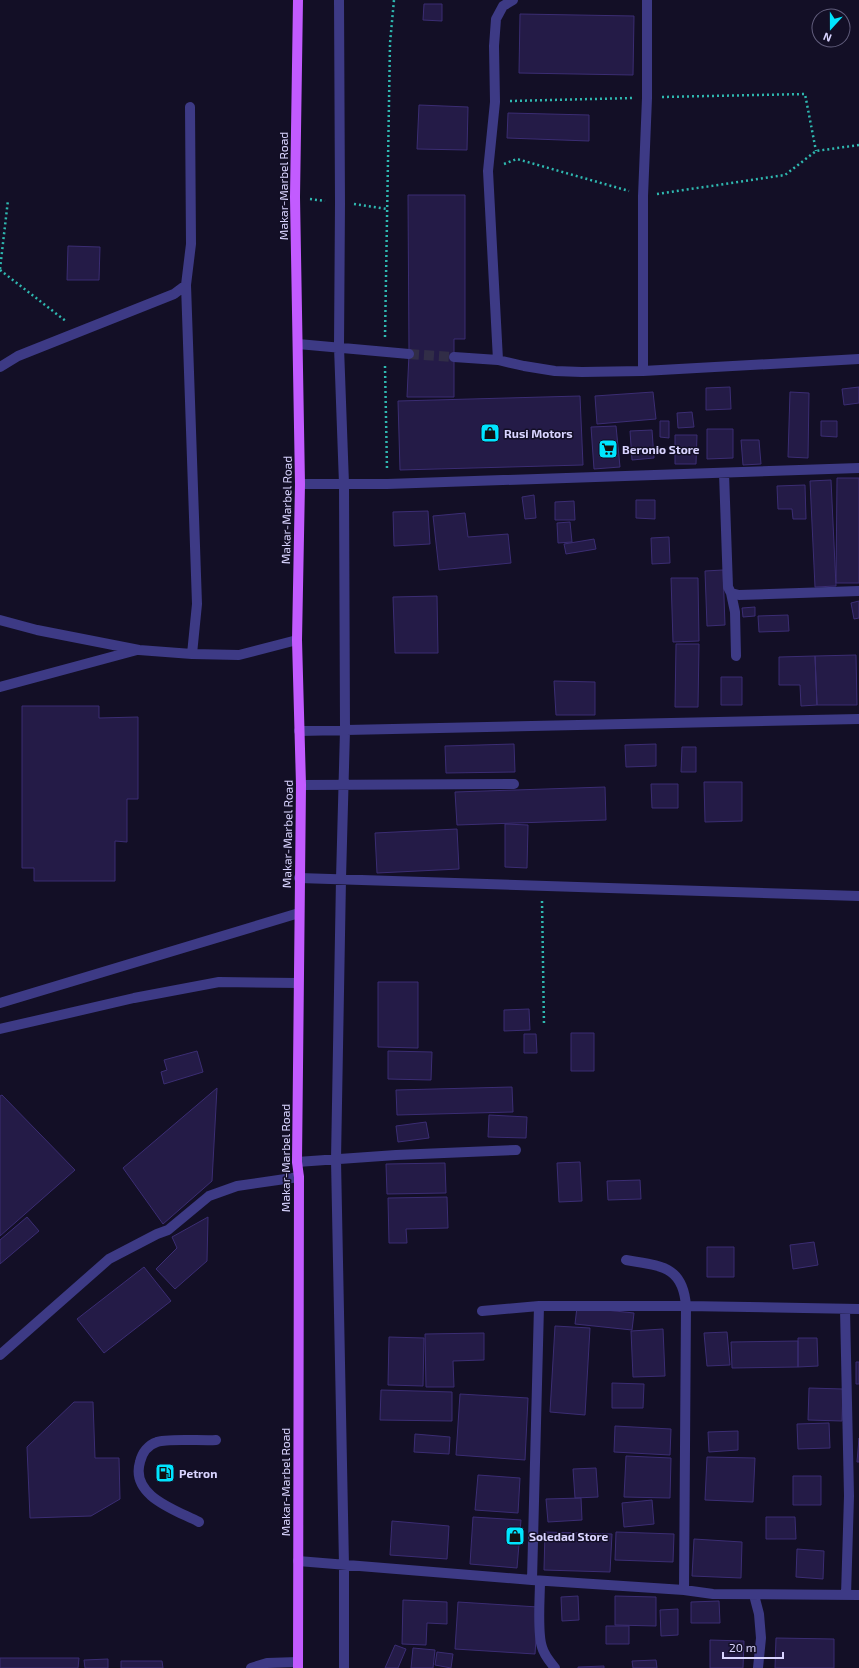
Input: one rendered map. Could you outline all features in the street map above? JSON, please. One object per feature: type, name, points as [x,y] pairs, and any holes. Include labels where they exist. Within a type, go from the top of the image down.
[{"type":"main road","name":"Makar-Marbel Road","points":[[298,1665],[298,983],[301,785],[297,640],[300,484],[295,197],[300,0]]},
{"type":"street","points":[[339,0],[339,348],[344,484],[345,730],[336,1160],[344,1565],[344,1668]]},
{"type":"street","points":[[498,360],[488,171],[495,102],[494,46],[496,19],[503,6],[512,0]]},
{"type":"street","points":[[642,371],[643,196],[647,98],[647,0]]},
{"type":"street","points":[[190,107],[190,244],[186,285],[197,604],[192,654]]},
{"type":"street","points":[[0,367],[18,356],[174,294],[186,285]]},
{"type":"street","points":[[298,344],[410,354]]},
{"type":"street","points":[[454,356],[498,360],[555,371],[582,372],[642,371],[859,359]]},
{"type":"street","points":[[300,484],[387,484],[859,468]]},
{"type":"street","points":[[724,473],[728,587],[731,593],[734,612],[736,656]]},
{"type":"street","points":[[731,593],[739,595],[859,591]]},
{"type":"street","points":[[0,620],[37,630],[139,650],[192,654],[239,655],[297,640]]},
{"type":"street","points":[[0,687],[139,650]]},
{"type":"street","points":[[299,731],[859,719]]},
{"type":"street","points":[[301,785],[514,784]]},
{"type":"street","points":[[299,878],[859,896]]},
{"type":"street","points":[[0,1003],[299,913]]},
{"type":"street","points":[[0,1029],[134,998],[219,982],[298,983]]},
{"type":"street","points":[[298,1162],[516,1150]]},
{"type":"street","points":[[0,1355],[109,1258],[168,1230],[209,1196],[237,1186],[299,1177]]},
{"type":"street","points":[[626,1260],[658,1266],[671,1272],[681,1282],[685,1292],[684,1590]]},
{"type":"street","points":[[538,1306],[536,1581],[542,1647],[555,1668]]},
{"type":"street","points":[[482,1311],[538,1306],[686,1306],[859,1309]]},
{"type":"street","points":[[845,1309],[849,1496],[846,1595]]},
{"type":"street","points":[[199,1522],[148,1494],[140,1482],[138,1466],[145,1451],[158,1441],[216,1440]]},
{"type":"street","points":[[298,1561],[536,1581],[684,1590],[713,1594],[859,1595]]},
{"type":"street","points":[[754,1595],[761,1638],[758,1668]]},
{"type":"street","points":[[251,1668],[267,1663],[298,1665]]},
{"type":"path","points":[[387,484],[384,351],[390,43],[394,0]]},
{"type":"path","points":[[495,102],[805,94],[816,152]]},
{"type":"path","points":[[488,171],[517,159],[643,196],[785,175],[816,152],[859,145]]},
{"type":"path","points":[[8,200],[0,270],[80,332]]},
{"type":"path","points":[[542,887],[544,1025]]},
{"type":"building","points":[[424,4],[442,4],[442,21],[423,20]]},
{"type":"building","points":[[520,14],[634,16],[633,75],[519,73]]},
{"type":"building","points":[[419,105],[468,107],[467,150],[417,149]]},
{"type":"building","points":[[508,113],[589,115],[589,141],[507,138]]},
{"type":"building","points":[[408,195],[465,195],[465,339],[454,339],[454,397],[407,397],[409,354]]},
{"type":"building","points":[[68,246],[100,247],[99,280],[67,280]]},
{"type":"building","points":[[730,387],[731,409],[706,410],[706,388]]},
{"type":"building","points":[[859,387],[859,403],[844,405],[842,389]]},
{"type":"building","points":[[653,392],[656,419],[597,424],[595,396]]},
{"type":"building","points":[[790,392],[809,393],[808,458],[788,457]]},
{"type":"building","name":"Rusi Motors","points":[[580,396],[583,465],[400,470],[398,401]]},
{"type":"building","points":[[692,412],[694,427],[678,428],[677,413]]},
{"type":"building","points":[[660,421],[669,421],[669,438],[660,437]]},
{"type":"building","points":[[821,421],[837,421],[837,437],[821,436]]},
{"type":"building","points":[[616,426],[620,467],[594,469],[591,427]]},
{"type":"building","points":[[707,429],[733,429],[733,458],[707,459]]},
{"type":"building","points":[[652,430],[654,458],[632,460],[630,431]]},
{"type":"building","points":[[675,435],[697,435],[696,464],[675,464]]},
{"type":"building","points":[[741,440],[759,440],[761,464],[743,465]]},
{"type":"building","points":[[837,478],[859,478],[859,583],[836,583]]},
{"type":"building","points":[[831,480],[836,586],[815,587],[810,481]]},
{"type":"building","points":[[805,485],[806,519],[793,519],[792,509],[778,509],[777,486]]},
{"type":"building","points":[[534,495],[536,518],[525,519],[522,497]]},
{"type":"building","points":[[636,500],[655,500],[655,519],[636,518]]},
{"type":"building","points":[[574,501],[575,520],[555,520],[555,502]]},
{"type":"building","points":[[428,511],[430,544],[394,546],[393,512]]},
{"type":"building","points":[[465,513],[468,537],[508,534],[511,563],[439,570],[433,516]]},
{"type":"building","points":[[570,522],[572,542],[558,543],[557,523]]},
{"type":"building","points":[[669,537],[670,563],[652,564],[651,538]]},
{"type":"building","points":[[594,539],[596,549],[566,554],[564,544]]},
{"type":"building","points":[[723,570],[725,625],[707,626],[705,571]]},
{"type":"building","points":[[671,578],[698,578],[699,641],[673,642]]},
{"type":"building","points":[[437,596],[438,653],[395,653],[393,597]]},
{"type":"building","points":[[859,601],[859,618],[854,619],[851,603]]},
{"type":"building","points":[[755,607],[755,616],[743,617],[742,608]]},
{"type":"building","points":[[788,615],[789,631],[759,632],[758,616]]},
{"type":"building","points":[[676,644],[699,644],[698,707],[675,707]]},
{"type":"building","points":[[856,655],[857,705],[817,705],[815,656]]},
{"type":"building","points":[[815,656],[817,705],[801,706],[800,685],[779,685],[779,657]]},
{"type":"building","points":[[721,677],[742,677],[742,705],[721,705]]},
{"type":"building","points":[[554,681],[595,682],[595,715],[556,715]]},
{"type":"building","points":[[22,706],[99,706],[99,718],[138,717],[138,799],[127,799],[127,842],[115,841],[115,881],[34,881],[34,868],[22,868]]},
{"type":"building","points":[[514,744],[515,772],[446,773],[445,746]]},
{"type":"building","points":[[656,744],[656,766],[626,767],[625,745]]},
{"type":"building","points":[[682,747],[696,747],[696,772],[681,772]]},
{"type":"building","points":[[704,782],[742,782],[742,821],[705,822]]},
{"type":"building","points":[[651,784],[678,784],[678,808],[652,808]]},
{"type":"building","points":[[605,787],[606,820],[457,825],[455,792]]},
{"type":"building","points":[[505,824],[528,825],[527,868],[505,867]]},
{"type":"building","points":[[457,829],[459,869],[377,873],[375,833]]},
{"type":"building","points":[[378,982],[418,982],[418,1048],[378,1047]]},
{"type":"building","points":[[529,1009],[530,1030],[504,1031],[504,1010]]},
{"type":"building","points":[[571,1033],[594,1033],[594,1071],[571,1071]]},
{"type":"building","points":[[524,1034],[536,1034],[537,1053],[524,1053]]},
{"type":"building","points":[[197,1051],[203,1072],[164,1084],[161,1072],[167,1070],[164,1060]]},
{"type":"building","points":[[388,1051],[432,1052],[431,1080],[388,1079]]},
{"type":"building","points":[[512,1087],[513,1112],[397,1115],[396,1090]]},
{"type":"building","points":[[217,1088],[212,1181],[163,1224],[123,1168]]},
{"type":"building","points":[[2,1095],[75,1170],[0,1236],[0,1096]]},
{"type":"building","points":[[489,1115],[527,1117],[526,1138],[488,1137]]},
{"type":"building","points":[[426,1122],[429,1138],[398,1142],[396,1126]]},
{"type":"building","points":[[580,1162],[582,1201],[559,1202],[557,1163]]},
{"type":"building","points":[[445,1163],[446,1193],[387,1194],[386,1164]]},
{"type":"building","points":[[640,1180],[641,1199],[608,1200],[607,1181]]},
{"type":"building","points":[[447,1197],[448,1228],[406,1229],[407,1243],[389,1243],[388,1198]]},
{"type":"building","points":[[27,1217],[39,1231],[0,1264],[0,1240]]},
{"type":"building","points":[[208,1217],[207,1261],[175,1289],[156,1269],[177,1248],[172,1237]]},
{"type":"building","points":[[814,1242],[818,1265],[793,1269],[790,1245]]},
{"type":"building","points":[[707,1247],[734,1247],[734,1277],[707,1277]]},
{"type":"building","points":[[144,1267],[171,1301],[104,1353],[77,1319]]},
{"type":"building","points":[[577,1307],[634,1313],[632,1330],[575,1324]]},
{"type":"building","points":[[555,1326],[590,1328],[585,1415],[550,1412]]},
{"type":"building","points":[[663,1329],[665,1376],[633,1377],[631,1331]]},
{"type":"building","points":[[727,1332],[730,1365],[707,1366],[704,1333]]},
{"type":"building","points":[[484,1333],[484,1360],[453,1361],[454,1387],[426,1387],[425,1334]]},
{"type":"building","points":[[389,1337],[424,1338],[423,1386],[388,1385]]},
{"type":"building","points":[[798,1338],[817,1338],[818,1366],[798,1367]]},
{"type":"building","points":[[798,1341],[798,1367],[732,1368],[731,1342]]},
{"type":"building","points":[[856,1362],[859,1362],[859,1384],[856,1384]]},
{"type":"building","points":[[612,1383],[644,1384],[643,1408],[612,1408]]},
{"type":"building","points":[[809,1388],[843,1389],[842,1421],[808,1420]]},
{"type":"building","points":[[381,1390],[452,1392],[452,1421],[380,1420]]},
{"type":"building","points":[[460,1394],[528,1398],[525,1460],[456,1455]]},
{"type":"building","points":[[74,1402],[93,1402],[95,1458],[119,1458],[120,1499],[91,1516],[30,1518],[27,1447]]},
{"type":"building","points":[[829,1423],[830,1448],[798,1449],[797,1424]]},
{"type":"building","points":[[615,1426],[671,1429],[670,1455],[614,1452]]},
{"type":"building","points":[[738,1431],[738,1450],[709,1452],[708,1432]]},
{"type":"building","points":[[415,1434],[450,1437],[449,1454],[414,1452]]},
{"type":"building","points":[[859,1438],[859,1462],[857,1462]]},
{"type":"building","points":[[626,1456],[671,1458],[670,1498],[624,1497]]},
{"type":"building","points":[[707,1457],[755,1458],[753,1502],[705,1500]]},
{"type":"building","points":[[596,1468],[598,1497],[575,1498],[573,1469]]},
{"type":"building","points":[[478,1475],[520,1478],[518,1513],[475,1510]]},
{"type":"building","points":[[793,1476],[821,1476],[821,1505],[793,1505]]},
{"type":"building","points":[[581,1498],[582,1520],[548,1522],[546,1499]]},
{"type":"building","points":[[652,1500],[654,1524],[624,1527],[622,1503]]},
{"type":"building","points":[[473,1517],[521,1520],[517,1568],[470,1564]]},
{"type":"building","points":[[766,1517],[795,1517],[796,1539],[766,1539]]},
{"type":"building","points":[[392,1521],[449,1526],[447,1559],[390,1555]]},
{"type":"building","points":[[545,1532],[612,1534],[610,1572],[544,1570]]},
{"type":"building","points":[[616,1532],[674,1534],[673,1562],[615,1560]]},
{"type":"building","points":[[694,1539],[742,1542],[741,1578],[692,1576]]},
{"type":"building","points":[[797,1549],[824,1551],[823,1579],[796,1577]]},
{"type":"building","points":[[578,1596],[579,1620],[562,1621],[561,1597]]},
{"type":"building","points":[[615,1596],[656,1597],[656,1626],[615,1625]]},
{"type":"building","points":[[403,1600],[447,1602],[447,1624],[427,1623],[426,1645],[402,1644]]},
{"type":"building","points":[[719,1601],[720,1623],[691,1623],[691,1602]]},
{"type":"building","points":[[458,1602],[538,1607],[535,1654],[455,1649]]},
{"type":"building","points":[[678,1609],[678,1635],[661,1636],[660,1610]]},
{"type":"building","points":[[606,1626],[629,1626],[629,1644],[606,1644]]},
{"type":"building","points":[[776,1638],[834,1639],[834,1668],[775,1668]]},
{"type":"building","points":[[710,1640],[744,1641],[743,1668],[710,1668]]},
{"type":"building","points":[[395,1645],[406,1649],[398,1668],[385,1668]]},
{"type":"building","points":[[413,1648],[435,1650],[433,1668],[411,1668]]},
{"type":"building","points":[[437,1652],[453,1654],[451,1668],[435,1665]]},
{"type":"building","points":[[0,1658],[79,1658],[78,1668],[0,1668]]},
{"type":"building","points":[[108,1659],[108,1668],[85,1668],[84,1660]]},
{"type":"building","points":[[656,1660],[657,1668],[633,1668],[632,1661]]},
{"type":"building","points":[[121,1661],[162,1661],[163,1668],[121,1668]]},
{"type":"building","points":[[604,1666],[604,1668],[578,1668],[578,1667]]},
{"type":"tunnel","points":[[409,354],[454,357]]},
{"type":"place","name":"Rusi Motors","points":[[490,433]]},
{"type":"place","name":"Beronio Store","points":[[608,449]]},
{"type":"place","name":"Petron","points":[[165,1473]]},
{"type":"place","name":"Soledad Store","points":[[515,1536]]}]
